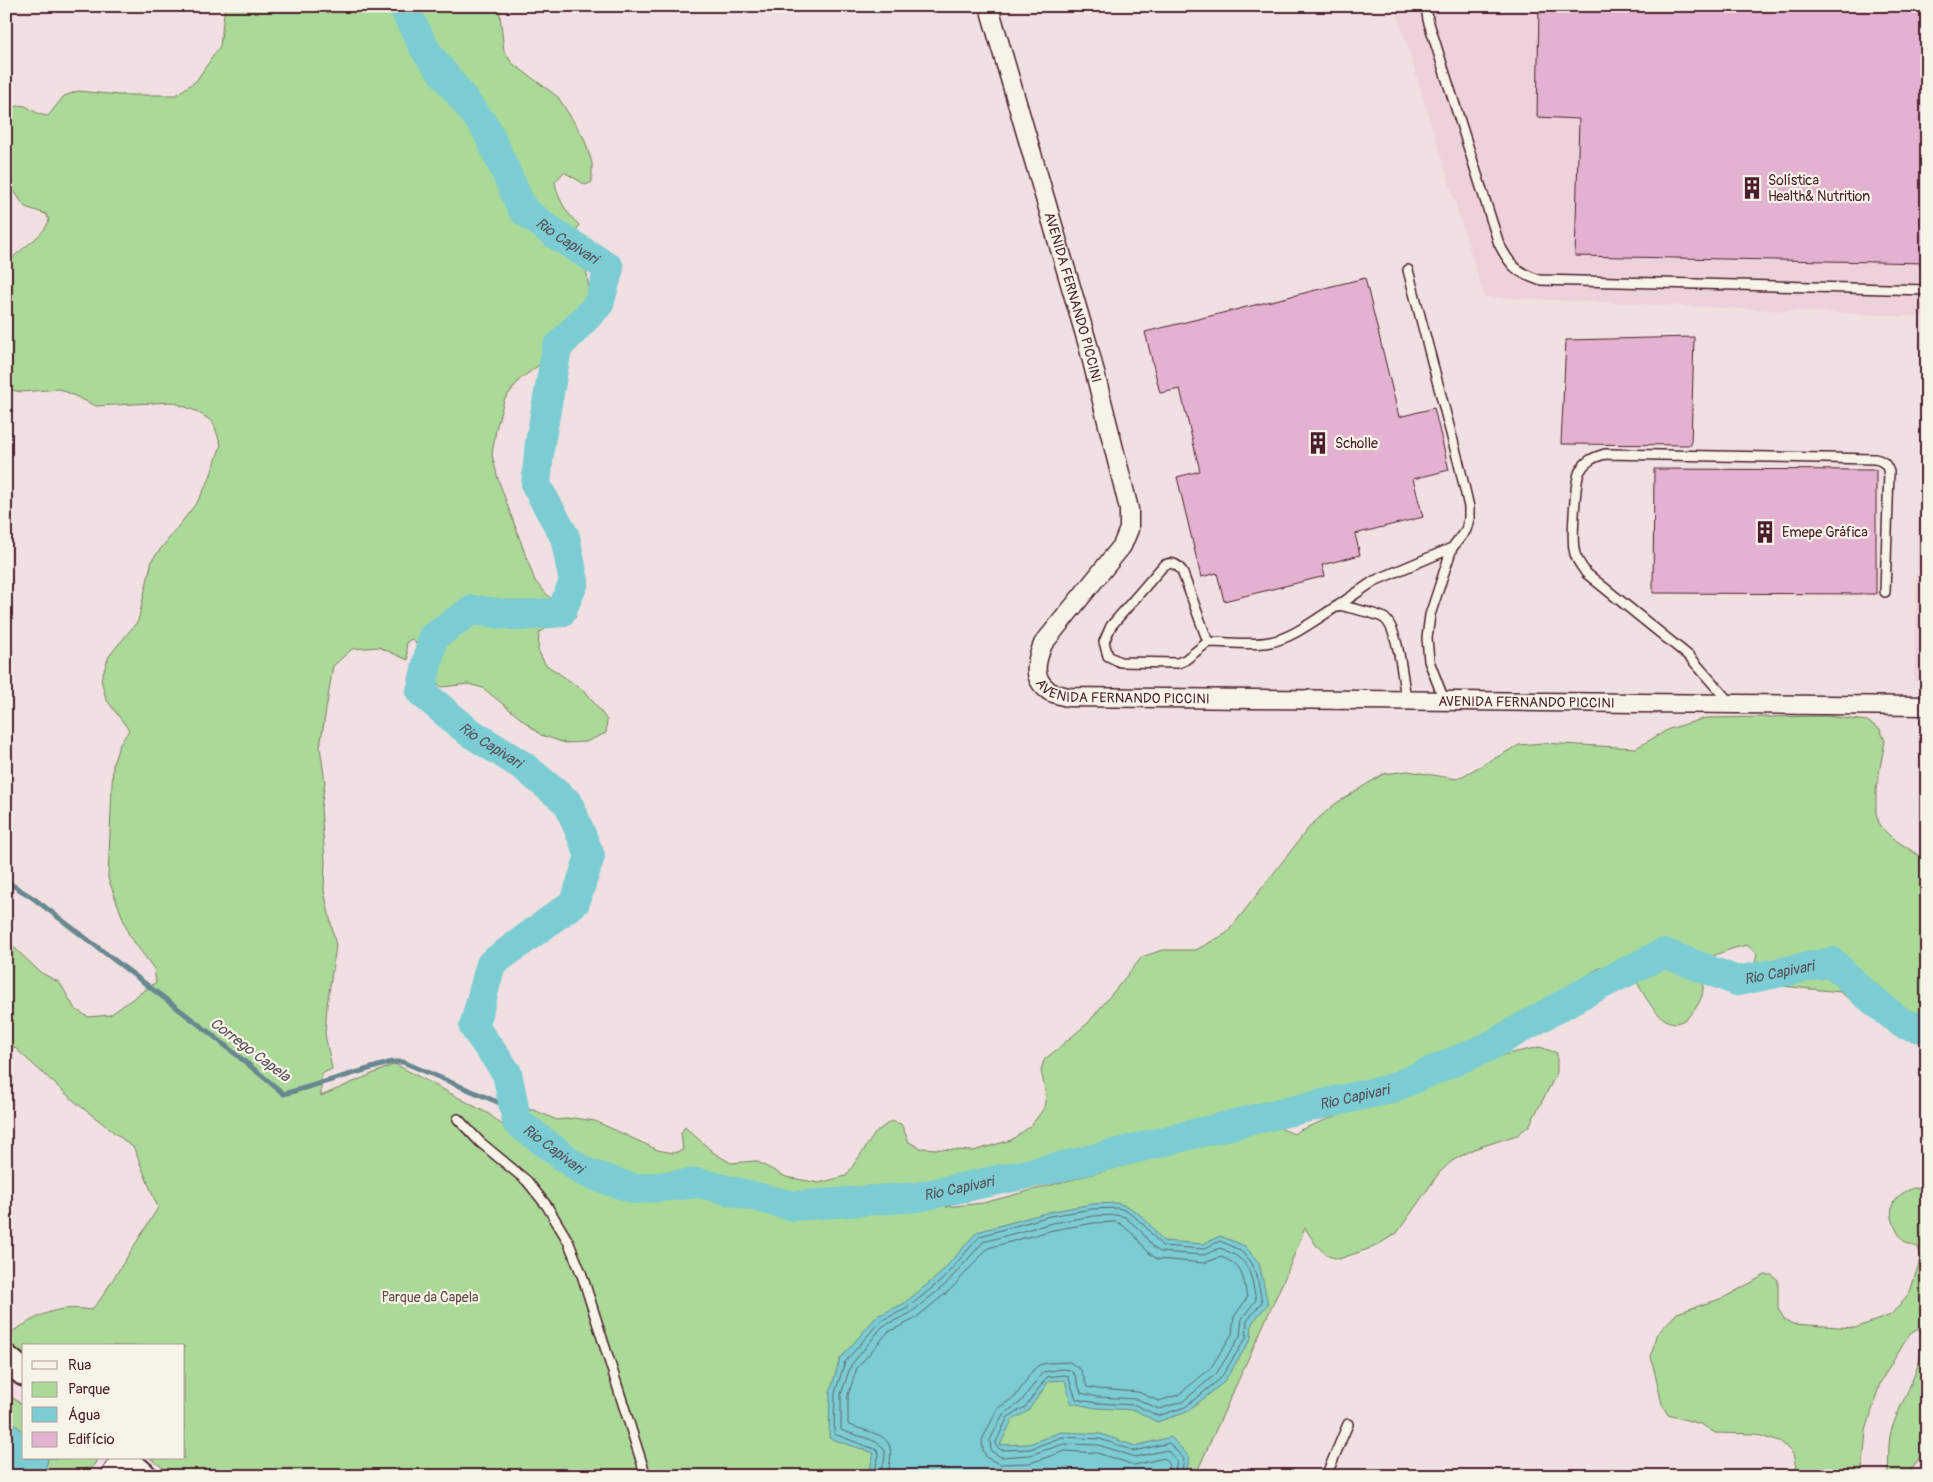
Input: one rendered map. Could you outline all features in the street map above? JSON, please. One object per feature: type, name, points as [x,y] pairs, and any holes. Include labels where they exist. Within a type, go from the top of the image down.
[{"type":"street","name":"AVENIDA FERNANDO PICCINI","points":[[990,14],[1088,345],[1129,509],[1129,529],[1122,546],[1042,644],[1036,662],[1038,678],[1049,691],[1067,697],[1927,706]]},
{"type":"street","points":[[6,1358],[22,1371]]},
{"type":"street","points":[[110,1476],[122,1460]]},
{"type":"street","points":[[125,1460],[144,1476]]},
{"type":"lane","points":[[1426,6],[1428,20],[1499,244],[1508,262],[1523,274],[1539,280],[1927,290]]},
{"type":"lane","points":[[1408,270],[1469,508],[1466,530],[1452,548],[1430,616],[1427,638],[1429,660],[1444,700]]},
{"type":"lane","points":[[1732,705],[1690,657],[1586,573],[1577,561],[1574,548],[1576,488],[1579,471],[1590,459],[1606,454],[1882,460],[1887,465],[1889,472],[1885,592]]},
{"type":"lane","points":[[1208,642],[1182,571],[1174,563],[1168,563],[1163,566],[1111,626],[1104,642],[1108,656],[1113,660],[1170,663],[1185,660],[1208,642],[1259,644],[1272,642],[1286,637],[1374,581],[1452,548]]},
{"type":"lane","points":[[1339,605],[1384,618],[1390,625],[1396,641],[1406,700]]},
{"type":"lane","points":[[458,1119],[480,1142],[527,1181],[547,1206],[568,1241],[582,1275],[646,1476]]},
{"type":"lane","points":[[1326,1476],[1348,1424]]},
{"type":"shaded area","name":"Solística Health& Nutrition","points":[[1395,6],[1927,6],[1927,681],[1914,681],[1923,317],[1484,297]]},
{"type":"green space","name":"Parque da Capela","points":[[225,6],[499,6],[504,51],[512,63],[558,97],[584,138],[592,163],[592,182],[586,185],[564,172],[555,182],[563,205],[579,225],[576,232],[585,256],[591,310],[586,336],[567,353],[542,363],[520,379],[504,400],[496,429],[492,455],[498,479],[535,581],[552,600],[576,617],[553,624],[539,633],[538,650],[545,664],[586,692],[607,720],[606,733],[586,742],[565,743],[541,735],[483,688],[468,684],[442,687],[435,684],[425,673],[415,641],[411,639],[406,643],[408,660],[379,647],[352,649],[333,666],[320,747],[325,782],[321,808],[325,861],[324,891],[336,946],[327,1005],[325,1034],[332,1069],[321,1074],[321,1096],[395,1064],[489,1114],[512,1133],[503,1108],[534,1110],[557,1120],[574,1118],[595,1121],[658,1150],[673,1153],[683,1150],[681,1133],[685,1127],[714,1153],[731,1163],[756,1161],[786,1177],[819,1183],[846,1176],[876,1132],[891,1121],[901,1124],[909,1142],[920,1148],[973,1151],[1011,1140],[1031,1126],[1044,1108],[1046,1094],[1041,1071],[1044,1060],[1088,1023],[1142,957],[1162,950],[1196,950],[1227,933],[1311,825],[1335,804],[1383,774],[1408,771],[1457,779],[1519,745],[1543,743],[1636,748],[1669,729],[1706,718],[1827,716],[1867,721],[1880,729],[1885,741],[1876,790],[1876,813],[1880,826],[1891,837],[1927,861],[1927,1039],[1911,1037],[1880,1022],[1840,992],[1754,983],[1752,976],[1757,954],[1747,945],[1730,949],[1708,959],[1704,963],[1701,969],[1703,992],[1700,1000],[1689,1016],[1679,1022],[1670,1022],[1654,1009],[1630,969],[1615,966],[1603,967],[1592,972],[1547,1018],[1483,1054],[1498,1056],[1540,1047],[1557,1053],[1557,1073],[1529,1126],[1517,1135],[1474,1149],[1452,1161],[1439,1173],[1397,1233],[1374,1247],[1339,1259],[1328,1256],[1316,1245],[1305,1228],[1287,1273],[1195,1476],[173,1476],[153,1460],[185,1460],[185,1344],[22,1344],[22,1355],[6,1341],[6,1335],[46,1314],[66,1309],[91,1310],[100,1300],[158,1208],[134,1148],[74,1101],[6,1040],[6,940],[40,972],[60,983],[75,1009],[88,1017],[110,1015],[156,982],[154,969],[129,935],[108,878],[113,764],[119,746],[129,730],[106,699],[101,679],[109,656],[138,621],[152,560],[198,501],[209,480],[221,445],[213,422],[196,411],[172,402],[96,406],[60,389],[21,392],[6,389],[6,266],[42,232],[49,220],[46,214],[25,207],[6,179],[6,111],[14,107],[25,106],[41,115],[48,116],[64,96],[78,91],[119,95],[176,95],[196,81],[220,46]],"holes":[[[1356,1108],[1294,1134],[1275,1126],[983,1203],[946,1207],[999,1183],[1089,1163],[1170,1136],[1243,1122]]]},
{"type":"green space","points":[[1914,1188],[1927,1189],[1927,1453],[1919,1458],[1908,1476],[1886,1476],[1890,1436],[1912,1382],[1921,1353],[1922,1340],[1919,1328],[1910,1333],[1880,1383],[1866,1431],[1863,1465],[1857,1476],[1798,1476],[1793,1454],[1782,1443],[1755,1434],[1715,1433],[1701,1424],[1668,1415],[1662,1404],[1651,1357],[1656,1335],[1677,1313],[1723,1298],[1765,1275],[1772,1275],[1778,1280],[1778,1308],[1784,1319],[1793,1324],[1855,1328],[1891,1315],[1910,1292],[1921,1257],[1918,1247],[1907,1243],[1901,1237],[1892,1217],[1892,1206],[1897,1197]]},
{"type":"green space","points":[[6,1393],[22,1405],[22,1460],[97,1460],[87,1476],[6,1476]]},
{"type":"water","points":[[1117,1203],[1125,1205],[1138,1213],[1163,1241],[1203,1244],[1220,1236],[1245,1246],[1259,1263],[1268,1304],[1252,1323],[1251,1339],[1224,1382],[1187,1412],[1157,1422],[1135,1410],[1096,1408],[1071,1403],[1065,1380],[1049,1381],[1028,1411],[1012,1420],[1000,1445],[1029,1444],[1061,1432],[1101,1434],[1135,1446],[1171,1437],[1190,1458],[1185,1476],[868,1476],[874,1453],[829,1438],[830,1392],[840,1359],[877,1316],[903,1304],[938,1276],[977,1232],[1049,1212],[1092,1204]]},
{"type":"water","points":[[6,1417],[22,1430],[22,1460],[48,1460],[43,1476],[6,1476]]},
{"type":"building","name":"Solística Health& Nutrition","points":[[1500,6],[1927,6],[1927,263],[1575,256],[1579,119],[1537,117],[1539,9],[1500,9]]},
{"type":"building","name":"Scholle","points":[[1365,278],[1399,417],[1434,408],[1449,470],[1413,479],[1423,517],[1355,534],[1360,555],[1322,565],[1325,576],[1224,601],[1217,573],[1201,577],[1177,477],[1200,471],[1180,389],[1160,393],[1145,332]]},
{"type":"building","points":[[1694,337],[1691,445],[1561,444],[1566,340]]},
{"type":"building","name":"Emepe Gráfica","points":[[1654,469],[1876,470],[1876,594],[1653,593]]},
{"type":"building","points":[[1926,617],[1927,663],[1924,663]]},
{"type":"waterway","name":"Rio Capivari","points":[[403,6],[426,51],[486,128],[523,210],[558,236],[609,268],[599,304],[557,348],[540,443],[536,485],[565,537],[574,582],[561,612],[521,616],[472,610],[433,637],[421,692],[469,732],[523,766],[568,803],[590,856],[575,902],[491,964],[474,1027],[507,1073],[517,1122],[584,1172],[635,1189],[699,1183],[793,1206],[917,1197],[1056,1168],[1255,1119],[1390,1089],[1488,1047],[1582,994],[1664,953],[1737,981],[1832,962],[1863,992],[1903,1024],[1927,1029]]},
{"type":"waterway","name":"Corrego Capela","points":[[6,881],[33,898],[210,1033],[284,1094],[392,1062],[403,1062],[514,1109]]},
{"type":"place","name":"Solística Health& Nutrition","points":[[1752,188]]},
{"type":"place","name":"Scholle","points":[[1318,443]]},
{"type":"place","name":"Emepe Gráfica","points":[[1765,532]]}]
